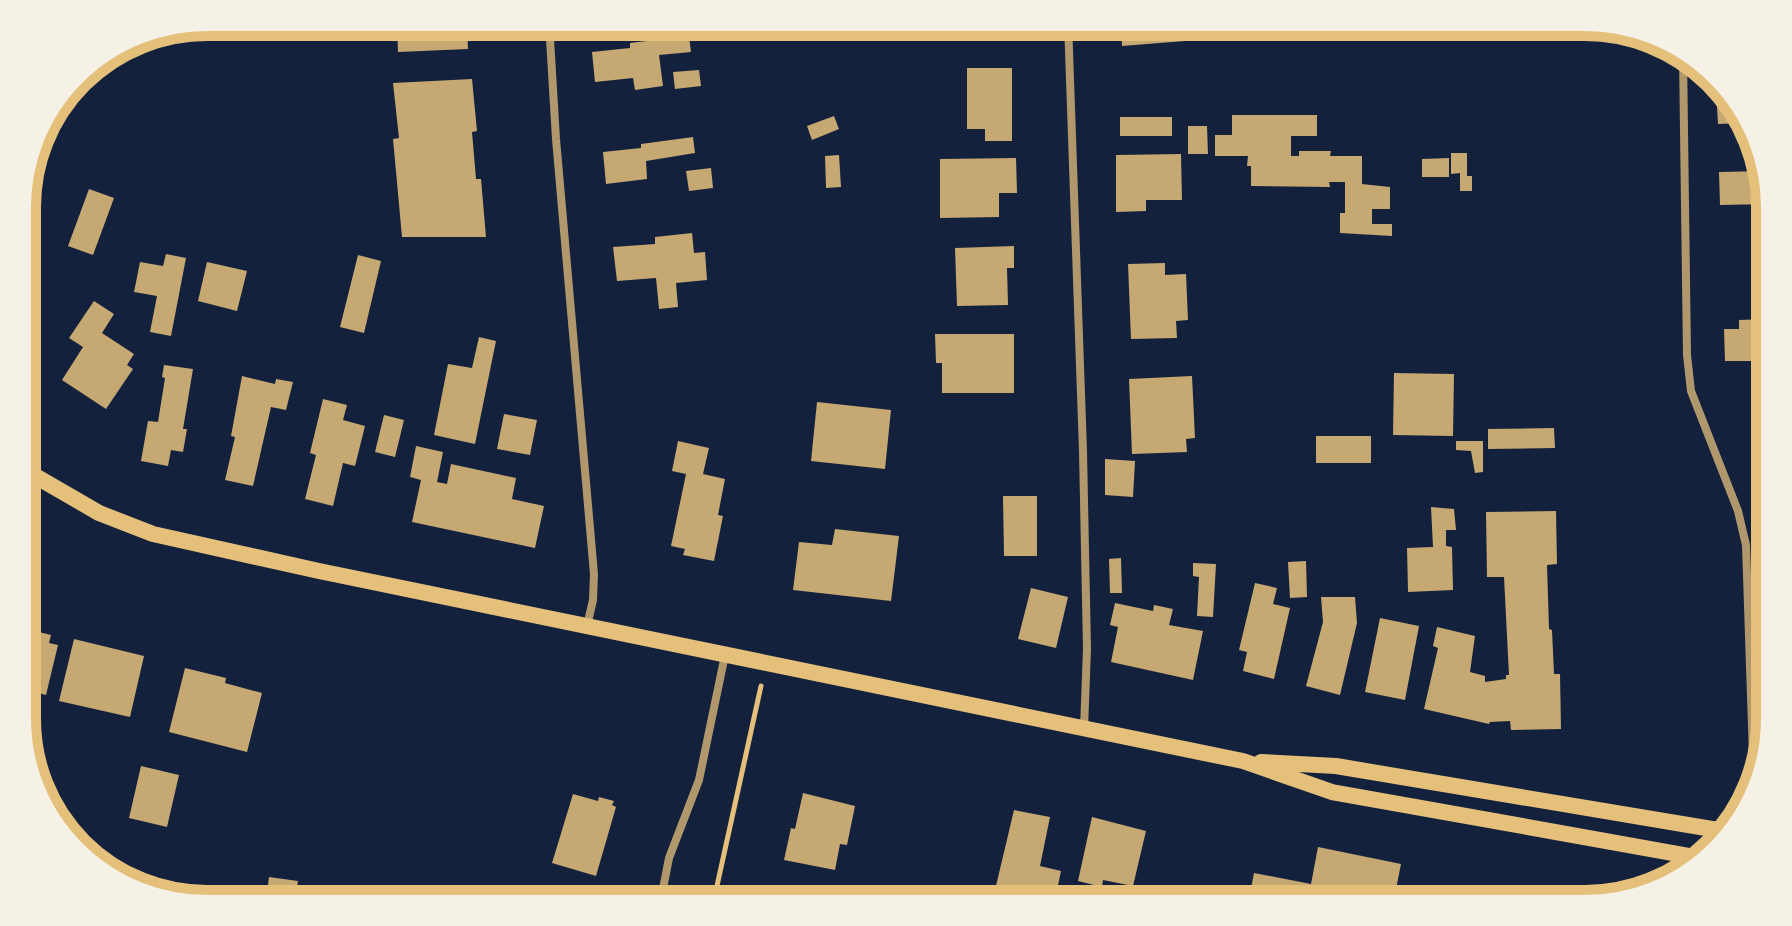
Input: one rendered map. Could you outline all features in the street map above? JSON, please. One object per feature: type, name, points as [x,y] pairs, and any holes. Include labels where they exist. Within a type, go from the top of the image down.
[{"type":"main road","points":[[36,477],[99,513],[153,534],[1243,761],[1332,792],[1687,856]]},
{"type":"main road","points":[[1243,761],[1336,766],[1716,830]]},
{"type":"street","points":[[550,36],[594,574],[593,600],[587,626]]},
{"type":"street","points":[[1068,36],[1083,451],[1087,649],[1084,729]]},
{"type":"street","points":[[1683,67],[1687,355],[1691,391],[1738,511],[1746,545],[1753,751]]},
{"type":"street","points":[[663,890],[669,858],[699,780],[725,655]]},
{"type":"path","points":[[716,890],[766,664]]},
{"type":"building","points":[[397,36],[468,36],[468,49],[398,52]]},
{"type":"building","points":[[689,36],[691,52],[659,55],[663,86],[635,90],[633,78],[595,82],[592,52],[630,48],[630,43]]},
{"type":"building","points":[[957,36],[1001,36],[1001,37]]},
{"type":"building","points":[[1122,36],[1210,36],[1210,39],[1122,46]]},
{"type":"building","points":[[967,68],[1012,68],[1012,141],[985,141],[985,129],[967,129]]},
{"type":"building","points":[[699,70],[701,86],[675,89],[673,72]]},
{"type":"building","points":[[472,79],[477,131],[472,132],[476,179],[481,179],[486,237],[402,237],[393,139],[399,138],[393,83]]},
{"type":"building","points":[[1717,98],[1734,123],[1718,124]]},
{"type":"building","points":[[1232,115],[1317,115],[1317,136],[1291,136],[1291,156],[1299,156],[1299,151],[1331,151],[1330,156],[1362,156],[1362,184],[1390,187],[1390,209],[1372,209],[1372,224],[1392,224],[1392,236],[1340,233],[1340,213],[1345,213],[1345,182],[1329,182],[1330,187],[1251,186],[1248,156],[1215,156],[1215,135],[1232,135]]},
{"type":"building","points":[[834,116],[839,129],[812,140],[807,126]]},
{"type":"building","points":[[1120,117],[1172,117],[1172,136],[1120,136]]},
{"type":"building","points":[[1188,126],[1207,126],[1208,154],[1188,154]]},
{"type":"building","points":[[693,137],[695,153],[646,161],[647,179],[606,184],[603,152]]},
{"type":"building","points":[[1451,153],[1467,153],[1467,176],[1472,176],[1472,191],[1460,191],[1460,173],[1451,174]]},
{"type":"building","points":[[1181,154],[1182,200],[1146,200],[1146,211],[1116,212],[1116,155]]},
{"type":"building","points":[[839,155],[841,187],[826,188],[825,156]]},
{"type":"building","points":[[1016,158],[1017,193],[999,193],[999,217],[940,218],[940,159]]},
{"type":"building","points":[[1449,158],[1449,177],[1422,177],[1422,159]]},
{"type":"building","points":[[711,168],[713,188],[689,191],[686,171]]},
{"type":"building","points":[[1752,171],[1756,204],[1720,205],[1719,172]]},
{"type":"building","points":[[89,189],[114,198],[93,255],[68,246]]},
{"type":"building","points":[[692,233],[694,253],[705,252],[707,280],[676,283],[678,307],[659,309],[656,278],[617,281],[613,247],[655,244],[655,237]]},
{"type":"building","points":[[1755,234],[1756,234],[1756,292],[1751,292]]},
{"type":"building","points":[[1014,246],[1014,268],[1007,268],[1008,305],[957,306],[955,248]]},
{"type":"building","points":[[166,254],[186,258],[171,336],[150,332],[157,296],[134,292],[140,262],[163,266]]},
{"type":"building","points":[[358,255],[381,261],[364,333],[340,327]]},
{"type":"building","points":[[207,262],[247,271],[237,311],[198,301]]},
{"type":"building","points":[[1165,263],[1165,275],[1186,274],[1188,320],[1176,321],[1177,338],[1131,339],[1128,264]]},
{"type":"building","points":[[94,301],[114,314],[102,333],[134,354],[127,365],[133,369],[106,409],[62,380],[83,347],[69,338]]},
{"type":"building","points":[[1756,319],[1756,361],[1725,361],[1724,329],[1739,329],[1739,320]]},
{"type":"building","points":[[935,334],[1014,334],[1014,393],[942,393],[942,363],[936,363]]},
{"type":"building","points":[[479,337],[496,341],[475,444],[434,435],[448,364],[472,368]]},
{"type":"building","points":[[164,365],[193,369],[183,429],[187,429],[183,452],[171,450],[168,466],[141,461],[148,421],[158,422]]},
{"type":"building","points":[[1394,373],[1454,374],[1453,436],[1393,435]]},
{"type":"building","points":[[242,376],[275,384],[276,379],[293,382],[286,410],[271,407],[253,486],[225,480],[235,437],[231,436]]},
{"type":"building","points":[[1192,376],[1195,438],[1186,439],[1187,452],[1132,454],[1129,379]]},
{"type":"building","points":[[323,399],[347,405],[343,420],[365,426],[355,466],[343,463],[333,506],[305,499],[316,455],[310,453]]},
{"type":"building","points":[[817,402],[891,410],[885,469],[811,461]]},
{"type":"building","points":[[504,414],[537,420],[530,455],[497,449]]},
{"type":"building","points":[[384,415],[404,420],[395,457],[375,452]]},
{"type":"building","points":[[1554,428],[1555,448],[1488,449],[1488,429]]},
{"type":"building","points":[[1316,436],[1371,436],[1371,463],[1316,463]]},
{"type":"building","points":[[678,441],[709,448],[703,474],[725,479],[718,515],[723,516],[714,561],[683,555],[685,549],[671,546],[686,474],[672,471]]},
{"type":"building","points":[[1456,441],[1483,441],[1483,472],[1475,473],[1471,451],[1456,450]]},
{"type":"building","points":[[416,446],[443,452],[437,482],[447,484],[451,464],[516,478],[512,499],[544,506],[535,548],[412,522],[421,480],[410,477]]},
{"type":"building","points":[[1105,459],[1135,461],[1133,497],[1105,495]]},
{"type":"building","points":[[1003,496],[1037,496],[1037,556],[1004,556]]},
{"type":"building","points":[[1431,507],[1454,509],[1456,530],[1446,530],[1446,546],[1452,547],[1453,590],[1408,592],[1407,548],[1433,547]]},
{"type":"building","points":[[1556,511],[1557,564],[1547,565],[1554,674],[1560,674],[1561,729],[1511,730],[1510,721],[1489,724],[1424,709],[1438,648],[1433,646],[1437,627],[1475,636],[1470,672],[1485,676],[1485,682],[1506,679],[1509,675],[1504,577],[1487,577],[1486,512]]},
{"type":"building","points":[[835,529],[899,536],[891,601],[793,590],[799,542],[832,545]]},
{"type":"building","points":[[1121,558],[1122,593],[1110,593],[1109,559]]},
{"type":"building","points":[[1306,561],[1307,597],[1290,598],[1288,562]]},
{"type":"building","points":[[1193,563],[1216,564],[1213,617],[1197,616],[1199,577],[1193,576]]},
{"type":"building","points":[[1255,583],[1277,588],[1273,604],[1290,608],[1274,679],[1243,671],[1247,652],[1239,650]]},
{"type":"building","points":[[1031,588],[1068,597],[1056,648],[1018,639]]},
{"type":"building","points":[[1321,597],[1355,597],[1357,623],[1340,695],[1306,686],[1323,622]]},
{"type":"building","points":[[1115,603],[1153,611],[1154,605],[1173,609],[1169,625],[1203,631],[1193,680],[1111,662],[1118,627],[1110,625]]},
{"type":"building","points":[[1380,618],[1419,626],[1405,700],[1365,692]]},
{"type":"building","points":[[36,631],[51,635],[49,643],[58,645],[46,695],[36,692]]},
{"type":"building","points":[[74,639],[144,656],[130,717],[59,701]]},
{"type":"building","points":[[185,668],[226,678],[225,683],[262,693],[247,752],[169,732]]},
{"type":"building","points":[[141,766],[179,775],[167,827],[129,818]]},
{"type":"building","points":[[803,793],[855,806],[847,845],[840,844],[835,870],[784,860]]},
{"type":"building","points":[[573,794],[598,801],[599,797],[614,801],[612,805],[616,807],[596,876],[552,863]]},
{"type":"building","points":[[1014,810],[1050,817],[1040,866],[1061,871],[1057,890],[995,890]]},
{"type":"building","points":[[1092,817],[1146,831],[1133,886],[1103,880],[1102,887],[1078,881]]},
{"type":"building","points":[[1318,847],[1401,864],[1396,890],[1251,890],[1254,873],[1311,884]]},
{"type":"building","points":[[269,877],[298,881],[296,890],[267,890]]},
{"type":"building","points":[[1426,885],[1446,890],[1425,890]]}]
